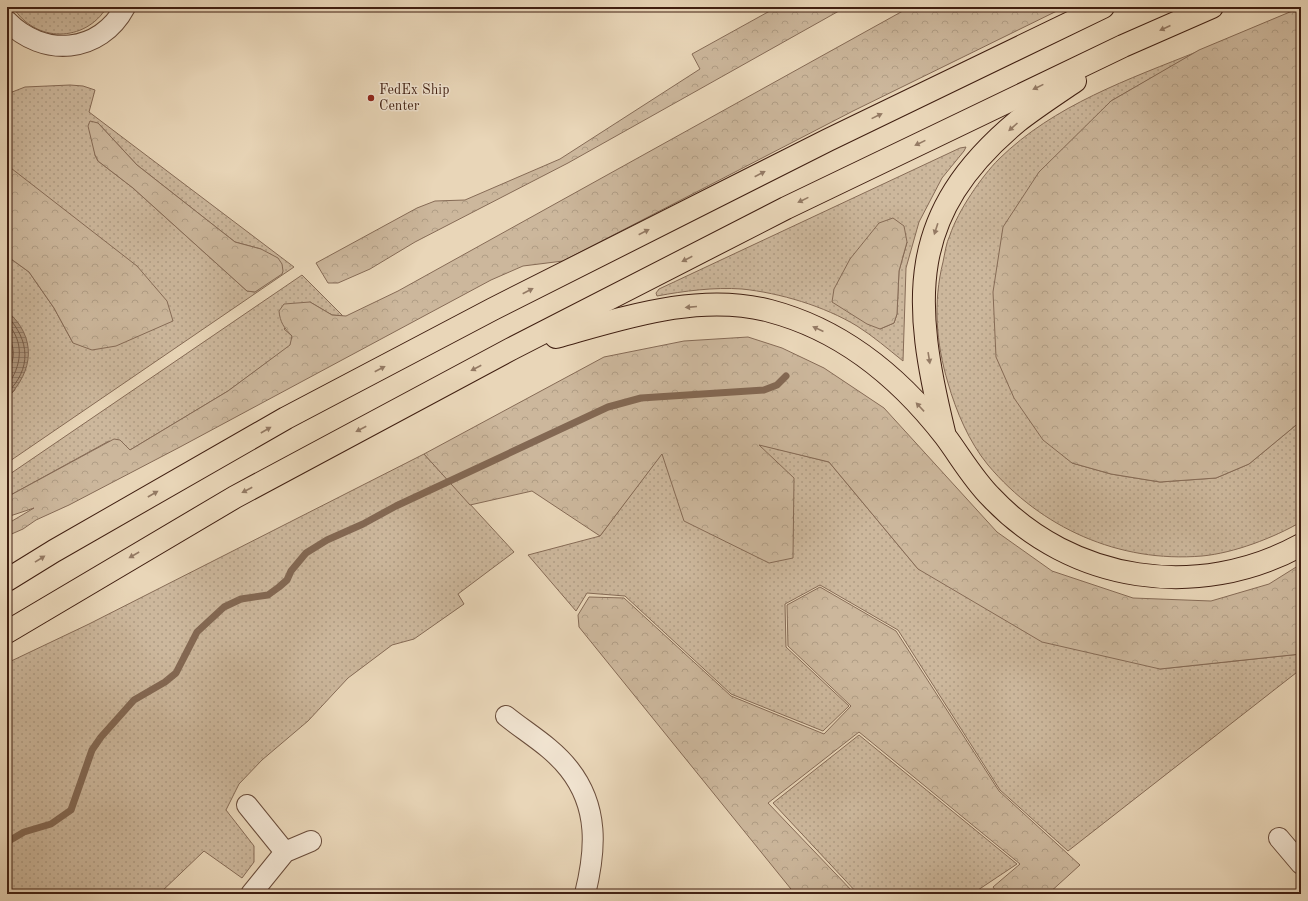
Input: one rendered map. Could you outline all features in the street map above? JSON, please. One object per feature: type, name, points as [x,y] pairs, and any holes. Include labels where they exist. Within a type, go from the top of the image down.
[{"type":"highway","points":[[7,580],[54,550],[286,418],[493,309],[835,136],[1103,7]]},
{"type":"highway","points":[[7,632],[235,497],[511,350],[786,208],[1123,46],[1206,10]]},
{"type":"highway","points":[[945,437],[930,364],[923,302],[926,262],[937,224],[944,209],[967,172],[1002,136],[1019,121],[1123,46]]},
{"type":"highway","points":[[511,350],[619,319],[663,310],[717,305],[769,311],[818,329],[859,352],[899,386],[945,437],[978,483],[1011,517],[1054,547],[1067,554],[1120,572],[1155,576],[1202,576],[1220,574],[1254,565],[1301,545]]},
{"type":"street","points":[[7,21],[21,34],[39,43],[61,46],[73,45],[91,40],[107,30],[125,7]]},
{"type":"street","points":[[506,716],[543,744],[569,769],[588,804],[594,846],[586,894]]},
{"type":"street","points":[[247,805],[285,852]]},
{"type":"street","points":[[1280,838],[1301,864]]},
{"type":"street","points":[[250,894],[285,852],[311,841]]},
{"type":"green space","points":[[13,7],[107,7],[98,19],[86,27],[73,32],[60,34],[47,32],[34,27],[22,19]]},
{"type":"green space","points":[[777,7],[846,7],[568,163],[415,242],[370,269],[338,283],[328,283],[316,263],[417,208],[435,201],[465,200],[560,159],[700,69],[692,54]]},
{"type":"green space","points":[[910,7],[1065,7],[853,111],[563,261],[523,266],[491,280],[180,447],[7,536],[7,524],[34,508],[7,517],[7,497],[114,439],[120,440],[130,450],[228,391],[290,345],[292,336],[283,325],[280,318],[279,311],[284,304],[310,302],[332,315],[346,316],[398,291]]},
{"type":"green space","points":[[1297,9],[1301,11],[1301,421],[1249,464],[1216,478],[1160,482],[1111,474],[1072,463],[1043,440],[1014,398],[996,357],[993,292],[1003,227],[1039,172],[1111,101],[1199,50]]},
{"type":"green space","points":[[1199,51],[1111,101],[1072,463],[1111,474],[1160,482],[1216,478],[1249,464],[1301,421],[1301,522],[1266,539],[1227,552],[1202,556],[1171,557],[1141,554],[1112,547],[1084,537],[1057,523],[1032,507],[1009,487],[988,465],[969,436],[951,394],[941,353],[937,322],[937,307],[940,277],[947,245],[958,216],[985,175],[999,159],[1044,123],[1068,108],[1119,83]]},
{"type":"green space","points":[[70,85],[83,86],[95,90],[89,112],[294,267],[7,463],[7,398],[15,390],[10,313],[7,311],[7,256],[29,272],[54,308],[73,343],[10,167],[7,165],[7,94],[25,87]],"holes":[[[98,123],[137,165],[235,242],[261,249],[267,283],[255,292],[247,291],[133,188],[98,161],[95,155]]]},
{"type":"green space","points":[[90,121],[98,123],[137,165],[235,242],[261,249],[278,258],[282,264],[282,274],[255,292],[247,291],[133,188],[98,161],[95,155],[88,126]]},
{"type":"green space","points":[[966,147],[942,178],[919,222],[906,268],[903,361],[857,326],[830,312],[786,297],[742,289],[699,290],[657,296],[656,293],[659,289],[960,148]],"holes":[[[907,242],[899,271],[897,314],[894,323],[880,329]]]},
{"type":"green space","points":[[7,165],[137,266],[167,301],[173,321],[116,346],[92,350],[73,343],[54,308],[29,272],[7,256]]},
{"type":"green space","points":[[893,218],[904,226],[907,242],[899,271],[897,314],[894,323],[880,329],[867,324],[832,302],[834,289],[850,259],[879,223]]},
{"type":"green space","points":[[302,275],[343,316],[332,315],[310,302],[284,329],[292,336],[291,345],[228,391],[130,450],[109,441],[7,497],[7,476]]},
{"type":"green space","points":[[748,337],[782,348],[824,368],[884,408],[997,532],[1052,571],[1133,598],[1211,601],[1269,584],[1301,564],[1301,654],[1160,669],[1042,642],[918,569],[829,462],[759,445],[794,478],[793,558],[769,563],[684,521],[662,454],[600,536],[532,491],[470,505],[424,454],[604,357],[684,341]]},
{"type":"green space","points":[[757,444],[829,462],[918,569],[1160,669],[1301,654],[1301,669],[1068,851],[1000,790],[898,630],[820,585],[785,604],[786,647],[849,706],[823,731],[731,694],[625,596],[587,593],[576,611],[528,555],[600,536],[662,453]]},
{"type":"green space","points":[[424,454],[514,552],[458,594],[464,604],[414,639],[392,645],[348,678],[308,721],[262,760],[239,784],[226,810],[254,846],[254,862],[242,878],[204,851],[159,894],[7,894],[7,663],[89,624]]},
{"type":"green space","points":[[820,587],[896,631],[999,791],[1080,865],[1048,894],[998,894],[993,887],[1020,864],[859,732],[768,803],[855,894],[795,894],[579,627],[578,615],[589,597],[624,598],[731,696],[824,734],[851,706],[788,646],[787,605]]},
{"type":"green space","points":[[859,735],[1017,864],[972,894],[858,894],[773,803]]},
{"type":"water","points":[[7,311],[17,321],[23,332],[27,343],[28,354],[27,365],[23,377],[7,398]]},
{"type":"waterway","points":[[7,842],[24,832],[51,824],[71,810],[92,750],[101,737],[134,700],[165,682],[176,673],[197,632],[224,607],[241,599],[268,595],[287,580],[291,571],[306,553],[327,540],[363,524],[396,506],[608,407],[641,398],[764,390],[777,385],[786,376]]},
{"type":"place","name":"FedEx Ship Center","points":[[371,98]]}]
